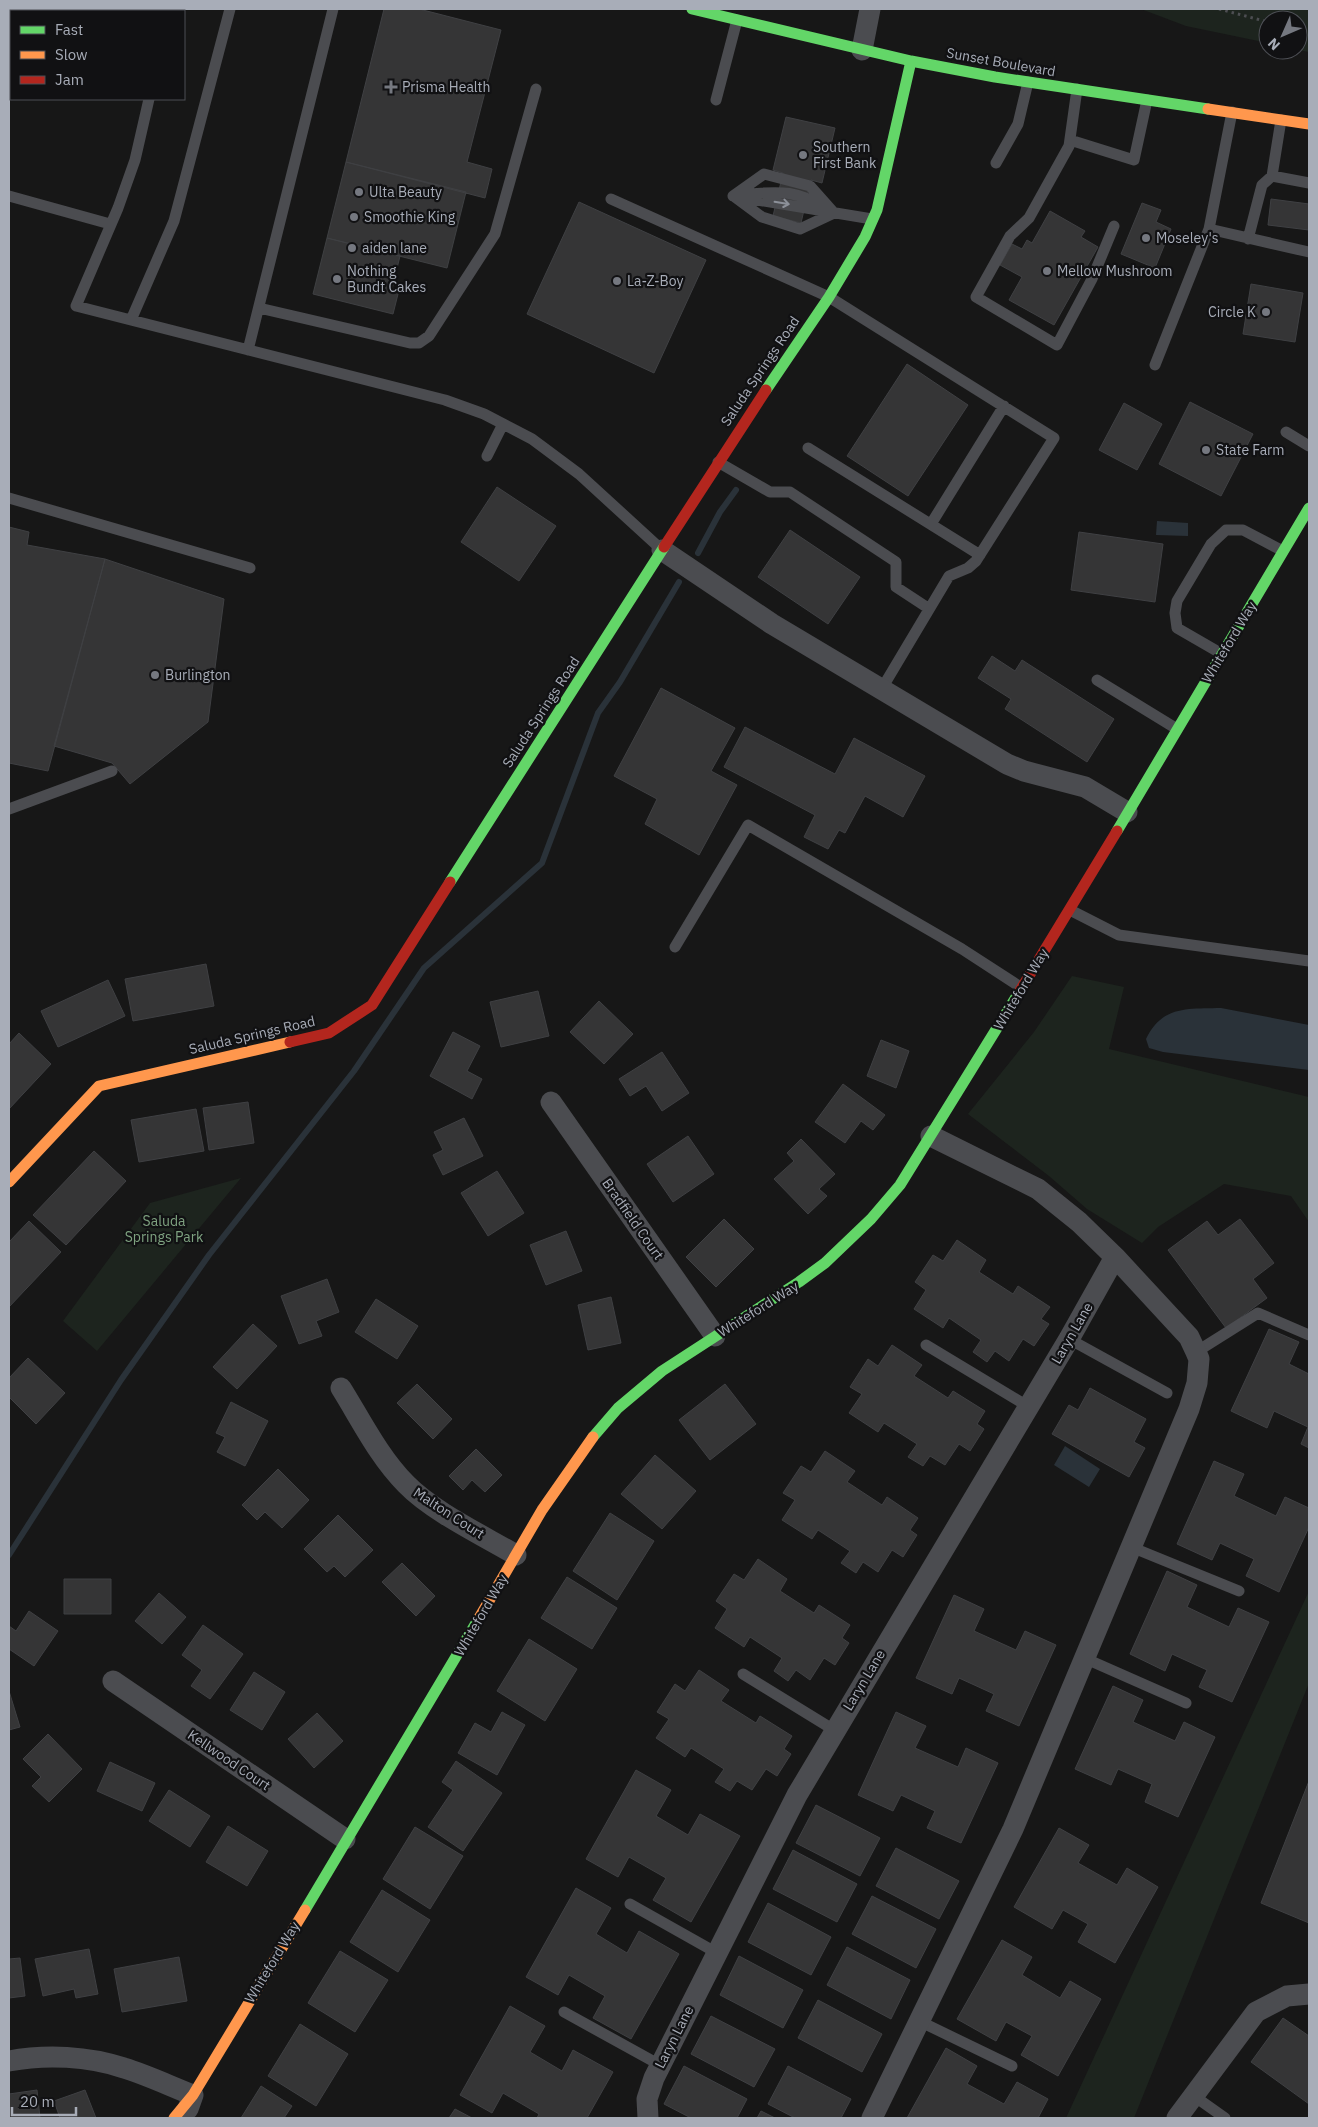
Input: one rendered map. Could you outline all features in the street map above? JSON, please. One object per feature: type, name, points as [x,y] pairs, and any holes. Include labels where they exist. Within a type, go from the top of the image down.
[{"type":"street","name":"Sunset Boulevard","points":[[692,9],[911,61],[1028,82],[1309,124]]},
{"type":"street","points":[[862,50],[870,9]]},
{"type":"street","name":"Saluda Springs Road","points":[[9,1182],[100,1086],[329,1033],[372,1005],[718,462],[828,297],[874,219],[911,61]]},
{"type":"street","name":"Whiteford Way","points":[[174,2118],[193,2095],[566,1473],[593,1437],[618,1408],[662,1371],[799,1282],[844,1246],[871,1219],[900,1184],[1070,910],[1283,551],[1306,523],[1309,508]]},
{"type":"street","points":[[662,550],[772,624],[1007,764],[1024,771],[1085,787],[1127,812]]},
{"type":"street","name":"Bradfield Court","points":[[551,1102],[715,1336]]},
{"type":"street","points":[[872,2118],[1012,1829],[1189,1409],[1196,1383],[1199,1359],[1188,1337],[1115,1257],[1079,1222],[1038,1189],[931,1136]]},
{"type":"street","name":"Laryn Lane","points":[[648,2118],[647,2099],[660,2065],[797,1795],[834,1730],[1069,1339],[1115,1257]]},
{"type":"street","name":"Malton Court","points":[[341,1388],[392,1469],[407,1485],[426,1501],[516,1555]]},
{"type":"street","name":"Kellwood Court","points":[[113,1681],[345,1839]]},
{"type":"street","points":[[1177,2118],[1256,2012],[1287,1996],[1309,1994]]},
{"type":"street","points":[[9,2061],[60,2057],[106,2063],[125,2068],[193,2095]]},
{"type":"street","name":"Whiteford Way","points":[[186,2118],[193,2095]]},
{"type":"lane","points":[[131,320],[174,221],[230,9]]},
{"type":"lane","points":[[248,350],[333,9]]},
{"type":"lane","points":[[716,100],[737,20]]},
{"type":"lane","points":[[996,163],[1018,124],[1028,82]]},
{"type":"lane","points":[[1077,89],[1068,146],[1029,218],[1010,236],[976,297],[1058,345],[1092,279],[1114,226]]},
{"type":"lane","points":[[259,308],[410,343],[419,343],[429,336],[495,234],[536,90]]},
{"type":"lane","points":[[150,100],[135,160],[76,306],[445,400],[484,414],[532,439],[559,458],[662,550]]},
{"type":"lane","points":[[1070,140],[1134,160],[1147,100]]},
{"type":"lane","points":[[1155,365],[1209,229],[1232,112]]},
{"type":"lane","points":[[1248,239],[1262,185],[1272,176],[1282,120]]},
{"type":"lane","points":[[734,196],[764,174],[810,186],[834,212]]},
{"type":"lane","points":[[1272,176],[1309,183]]},
{"type":"lane","points":[[9,196],[110,224]]},
{"type":"lane","points":[[734,196],[762,217],[800,229],[834,212]]},
{"type":"lane","points":[[734,196],[874,219]]},
{"type":"lane","points":[[611,199],[828,297],[1054,438],[980,555],[968,568],[949,576],[928,608],[881,690]]},
{"type":"lane","points":[[1209,229],[1309,252]]},
{"type":"lane","points":[[931,524],[1004,406]]},
{"type":"lane","points":[[488,456],[503,424]]},
{"type":"lane","points":[[1286,432],[1309,446]]},
{"type":"lane","points":[[808,448],[980,555]]},
{"type":"lane","points":[[718,462],[770,492],[790,492],[896,562],[896,587],[928,608]]},
{"type":"lane","points":[[9,498],[250,568]]},
{"type":"lane","points":[[1222,654],[1177,628],[1175,613],[1177,601],[1211,544],[1226,530],[1243,530],[1283,551]]},
{"type":"lane","points":[[1098,680],[1177,729]]},
{"type":"lane","points":[[9,810],[112,772]]},
{"type":"lane","points":[[675,947],[748,825],[962,949],[1022,988]]},
{"type":"lane","points":[[1070,910],[1119,935],[1309,961]]},
{"type":"lane","points":[[1196,1352],[1258,1312],[1309,1335]]},
{"type":"lane","points":[[1069,1339],[1167,1393]]},
{"type":"lane","points":[[926,1345],[1029,1406]]},
{"type":"lane","points":[[1131,1547],[1239,1591]]},
{"type":"lane","points":[[1084,1658],[1186,1703]]},
{"type":"lane","points":[[743,1674],[834,1730]]},
{"type":"lane","points":[[630,1904],[717,1954]]},
{"type":"lane","points":[[564,2012],[660,2065]]},
{"type":"lane","points":[[919,2021],[1012,2066]]},
{"type":"lane","points":[[1194,2096],[1225,2118]]},
{"type":"path","points":[[1219,9],[1258,19]]},
{"type":"green space","points":[[1141,9],[1309,9],[1309,52],[1308,10],[1258,10],[1258,41],[1186,26]]},
{"type":"green space","points":[[1072,976],[1124,987],[1109,1049],[1309,1097],[1309,1222],[1291,1196],[1224,1184],[1158,1227],[1142,1243],[1087,1209],[1049,1176],[968,1114],[1034,1032]]},
{"type":"green space","name":"Saluda Springs Park","points":[[241,1178],[97,1351],[63,1321],[150,1203]]},
{"type":"green space","points":[[1309,1591],[1309,1683],[1134,2118],[1066,2118]]},
{"type":"shaded area","points":[[1157,521],[1188,523],[1188,536],[1156,535]]},
{"type":"shaded area","points":[[1221,1008],[1309,1025],[1309,1070],[1163,1052],[1149,1048],[1146,1039],[1160,1020],[1168,1015],[1187,1009]]},
{"type":"shaded area","points":[[1065,1446],[1100,1469],[1089,1487],[1054,1465]]},
{"type":"building","points":[[384,9],[419,9],[501,30],[467,162],[492,169],[485,198],[346,162]]},
{"type":"building","points":[[786,117],[835,128],[822,183],[811,180],[801,223],[773,216],[783,173],[773,170]]},
{"type":"building","points":[[346,162],[466,192],[447,268],[327,238]]},
{"type":"building","points":[[1271,199],[1309,204],[1309,230],[1268,225]]},
{"type":"building","points":[[579,202],[706,260],[654,373],[527,314]]},
{"type":"building","points":[[1142,203],[1161,210],[1156,222],[1171,229],[1155,268],[1121,254]]},
{"type":"building","name":"Mellow Mushroom","points":[[1050,211],[1085,231],[1081,237],[1098,247],[1054,325],[1009,300],[1022,277],[1000,265],[1012,244],[1022,249],[1027,240],[1032,243]]},
{"type":"building","points":[[327,238],[400,256],[392,289],[399,290],[393,314],[313,294]]},
{"type":"building","points":[[1251,284],[1303,293],[1295,342],[1243,334]]},
{"type":"building","points":[[907,364],[968,405],[908,496],[847,456]]},
{"type":"building","points":[[1190,402],[1253,434],[1221,496],[1159,464]]},
{"type":"building","points":[[1124,403],[1162,424],[1137,470],[1099,450]]},
{"type":"building","points":[[497,487],[556,526],[519,581],[461,542]]},
{"type":"building","points":[[9,527],[29,532],[27,545],[105,559],[48,771],[9,763]]},
{"type":"building","points":[[790,530],[860,577],[828,624],[758,577]]},
{"type":"building","points":[[1079,532],[1163,544],[1155,602],[1071,590]]},
{"type":"building","points":[[105,559],[224,599],[208,722],[130,784],[112,763],[54,746]]},
{"type":"building","points":[[992,656],[1015,671],[1022,660],[1114,719],[1087,762],[1005,709],[1011,699],[978,678]]},
{"type":"building","points":[[661,688],[735,728],[711,771],[737,785],[699,855],[645,824],[657,799],[614,776]]},
{"type":"building","points":[[745,727],[835,774],[854,738],[925,776],[903,817],[865,796],[845,833],[839,830],[828,849],[804,837],[815,815],[724,767]]},
{"type":"building","points":[[206,964],[214,1006],[133,1021],[125,979]]},
{"type":"building","points":[[108,980],[125,1016],[58,1047],[41,1011]]},
{"type":"building","points":[[538,991],[549,1036],[501,1047],[490,1002]]},
{"type":"building","points":[[599,1001],[633,1034],[604,1064],[570,1032]]},
{"type":"building","points":[[453,1032],[480,1046],[467,1071],[482,1079],[472,1099],[430,1076]]},
{"type":"building","points":[[19,1033],[51,1064],[9,1109],[9,1044]]},
{"type":"building","points":[[881,1040],[909,1051],[896,1088],[867,1076]]},
{"type":"building","points":[[662,1052],[689,1093],[662,1111],[646,1086],[630,1096],[619,1079]]},
{"type":"building","points":[[843,1084],[885,1115],[873,1130],[861,1121],[845,1143],[815,1122]]},
{"type":"building","points":[[248,1102],[254,1143],[209,1150],[203,1108]]},
{"type":"building","points":[[196,1109],[204,1151],[139,1162],[131,1120]]},
{"type":"building","points":[[464,1118],[483,1156],[443,1175],[433,1155],[443,1150],[434,1132]]},
{"type":"building","points":[[688,1136],[714,1174],[673,1202],[647,1164]]},
{"type":"building","points":[[801,1139],[835,1174],[819,1189],[827,1196],[808,1214],[774,1179],[794,1161],[787,1153]]},
{"type":"building","points":[[94,1151],[126,1181],[66,1245],[33,1215]]},
{"type":"building","points":[[497,1171],[524,1213],[488,1236],[461,1193]]},
{"type":"building","points":[[724,1219],[754,1249],[716,1287],[686,1257]]},
{"type":"building","points":[[1240,1219],[1274,1263],[1253,1279],[1267,1298],[1226,1328],[1168,1250],[1207,1221],[1218,1235]]},
{"type":"building","points":[[29,1221],[61,1252],[9,1307],[9,1242]]},
{"type":"building","points":[[566,1231],[582,1271],[546,1285],[530,1245]]},
{"type":"building","points":[[957,1240],[986,1260],[979,1272],[1013,1294],[1018,1286],[1050,1307],[1041,1319],[1049,1324],[1034,1346],[1023,1339],[1009,1361],[995,1351],[987,1362],[973,1352],[981,1340],[949,1318],[943,1328],[914,1309],[926,1290],[915,1282],[933,1255],[943,1261]]},
{"type":"building","points":[[327,1279],[339,1312],[316,1321],[322,1336],[299,1344],[281,1296]]},
{"type":"building","points":[[611,1297],[621,1343],[588,1350],[578,1305]]},
{"type":"building","points":[[376,1299],[418,1326],[397,1359],[355,1332]]},
{"type":"building","points":[[253,1324],[277,1346],[237,1389],[213,1367]]},
{"type":"building","points":[[1269,1329],[1299,1342],[1289,1364],[1309,1374],[1309,1448],[1301,1444],[1308,1427],[1274,1411],[1267,1428],[1231,1411]]},
{"type":"building","points":[[892,1345],[922,1365],[914,1376],[948,1398],[953,1391],[985,1411],[977,1424],[984,1429],[970,1451],[959,1444],[945,1465],[930,1456],[923,1466],[908,1457],[917,1444],[884,1423],[878,1432],[849,1413],[862,1394],[850,1387],[868,1359],[878,1366]]},
{"type":"building","points":[[28,1358],[65,1393],[36,1424],[9,1397],[9,1378]]},
{"type":"building","points":[[417,1384],[452,1419],[433,1439],[397,1403]]},
{"type":"building","points":[[725,1384],[756,1424],[710,1460],[679,1420]]},
{"type":"building","points":[[1090,1388],[1146,1419],[1134,1442],[1145,1448],[1129,1477],[1052,1434],[1069,1405],[1078,1410]]},
{"type":"building","points":[[231,1402],[268,1421],[245,1466],[217,1452],[225,1437],[216,1433]]},
{"type":"building","points":[[476,1449],[502,1475],[485,1492],[472,1480],[463,1490],[449,1476]]},
{"type":"building","points":[[825,1451],[855,1471],[847,1482],[882,1505],[887,1497],[918,1518],[910,1530],[917,1535],[903,1557],[892,1550],[878,1572],[863,1562],[856,1573],[841,1563],[850,1551],[818,1530],[812,1539],[782,1520],[795,1500],[783,1493],[801,1466],[811,1472]]},
{"type":"building","points":[[655,1455],[696,1491],[662,1529],[621,1494]]},
{"type":"building","points":[[1214,1461],[1244,1474],[1234,1496],[1276,1516],[1285,1497],[1309,1508],[1309,1527],[1279,1592],[1246,1576],[1254,1559],[1220,1543],[1212,1560],[1177,1544]]},
{"type":"building","points":[[278,1469],[309,1500],[282,1528],[265,1512],[257,1520],[242,1505]]},
{"type":"building","points":[[610,1513],[654,1541],[617,1600],[573,1571]]},
{"type":"building","points":[[338,1515],[373,1550],[345,1577],[334,1566],[327,1572],[304,1549]]},
{"type":"building","points":[[758,1559],[787,1579],[780,1591],[814,1613],[819,1605],[850,1625],[842,1638],[849,1643],[835,1665],[824,1658],[810,1680],[796,1670],[788,1681],[774,1671],[782,1658],[750,1637],[744,1647],[715,1628],[727,1609],[716,1601],[734,1574],[744,1580]]},
{"type":"building","points":[[402,1563],[435,1596],[416,1616],[382,1582]]},
{"type":"building","points":[[1167,1571],[1197,1585],[1187,1607],[1229,1627],[1238,1608],[1269,1622],[1232,1702],[1199,1687],[1207,1670],[1172,1654],[1165,1671],[1130,1654]]},
{"type":"building","points":[[567,1577],[617,1608],[592,1649],[541,1618]]},
{"type":"building","points":[[64,1579],[111,1579],[111,1614],[64,1614]]},
{"type":"building","points":[[159,1593],[186,1617],[162,1644],[135,1621]]},
{"type":"building","points":[[954,1595],[984,1609],[974,1631],[1016,1650],[1025,1631],[1056,1645],[1019,1726],[986,1711],[994,1694],[959,1678],[952,1694],[916,1678]]},
{"type":"building","points":[[29,1611],[58,1631],[34,1666],[9,1649],[9,1626],[16,1631]]},
{"type":"building","points":[[203,1625],[243,1654],[210,1699],[191,1686],[202,1670],[182,1655]]},
{"type":"building","points":[[529,1639],[577,1669],[545,1721],[497,1691]]},
{"type":"building","points":[[699,1670],[729,1690],[721,1701],[756,1723],[760,1716],[792,1736],[784,1749],[791,1754],[777,1776],[766,1769],[752,1790],[737,1781],[730,1791],[715,1782],[724,1769],[691,1748],[685,1757],[656,1738],[669,1719],[657,1712],[675,1684],[685,1691]]},
{"type":"building","points":[[254,1672],[285,1692],[262,1730],[230,1710]]},
{"type":"building","points":[[1113,1686],[1143,1700],[1133,1722],[1175,1741],[1184,1722],[1215,1737],[1178,1817],[1145,1802],[1152,1784],[1118,1769],[1111,1785],[1075,1769]]},
{"type":"building","points":[[9,1691],[20,1727],[9,1730]]},
{"type":"building","points":[[502,1712],[525,1725],[497,1775],[458,1753],[475,1723],[491,1732]]},
{"type":"building","points":[[896,1712],[926,1726],[915,1748],[958,1767],[966,1748],[998,1763],[961,1843],[927,1828],[935,1811],[901,1795],[893,1811],[858,1795]]},
{"type":"building","points":[[317,1713],[343,1741],[314,1768],[288,1739]]},
{"type":"building","points":[[48,1734],[82,1769],[49,1802],[32,1786],[41,1777],[23,1759]]},
{"type":"building","points":[[456,1761],[502,1793],[463,1851],[428,1827],[453,1790],[442,1782]]},
{"type":"building","points":[[110,1762],[155,1783],[142,1811],[97,1791]]},
{"type":"building","points":[[636,1770],[671,1790],[656,1816],[688,1835],[700,1814],[740,1836],[691,1922],[653,1900],[666,1878],[629,1857],[618,1877],[586,1859]]},
{"type":"building","points":[[1309,1781],[1309,1923],[1261,1903]]},
{"type":"building","points":[[169,1790],[210,1816],[190,1847],[149,1821]]},
{"type":"building","points":[[816,1805],[880,1838],[860,1876],[796,1843]]},
{"type":"building","points":[[228,1826],[268,1851],[247,1886],[206,1862]]},
{"type":"building","points":[[415,1827],[463,1856],[430,1909],[383,1879]]},
{"type":"building","points":[[1059,1828],[1089,1845],[1078,1863],[1117,1885],[1127,1868],[1158,1887],[1115,1963],[1078,1942],[1088,1924],[1063,1910],[1052,1929],[1014,1907]]},
{"type":"building","points":[[896,1848],[959,1881],[939,1919],[876,1886]]},
{"type":"building","points":[[793,1850],[857,1884],[837,1922],[773,1889]]},
{"type":"building","points":[[576,1888],[611,1908],[596,1934],[627,1953],[639,1931],[679,1954],[631,2039],[593,2018],[605,1996],[569,1975],[558,1995],[526,1977]]},
{"type":"building","points":[[382,1890],[430,1920],[398,1972],[350,1942]]},
{"type":"building","points":[[872,1896],[936,1929],[916,1968],[852,1934]]},
{"type":"building","points":[[768,1903],[831,1937],[811,1975],[748,1942]]},
{"type":"building","points":[[1002,1940],[1032,1957],[1022,1975],[1060,1998],[1070,1981],[1101,1999],[1058,2076],[1021,2055],[1032,2036],[1006,2022],[996,2041],[957,2019]]},
{"type":"building","points":[[847,1947],[910,1980],[891,2019],[827,1985]]},
{"type":"building","points":[[89,1949],[98,1994],[76,1998],[74,1989],[43,1996],[35,1959]]},
{"type":"building","points":[[340,1951],[388,1980],[355,2032],[308,2003]]},
{"type":"building","points":[[739,1956],[803,1990],[783,2028],[720,1995]]},
{"type":"building","points":[[179,1957],[187,2001],[122,2012],[114,1969]]},
{"type":"building","points":[[20,1958],[25,1996],[9,1998],[9,1959]]},
{"type":"building","points":[[818,2000],[882,2034],[862,2072],[798,2038]]},
{"type":"building","points":[[510,2006],[545,2026],[530,2052],[562,2071],[573,2050],[613,2072],[587,2118],[537,2118],[539,2114],[503,2093],[492,2113],[460,2095]]},
{"type":"building","points":[[711,2016],[775,2049],[754,2087],[691,2054]]},
{"type":"building","points":[[1283,2018],[1309,2036],[1309,2104],[1251,2062]]},
{"type":"building","points":[[300,2024],[348,2054],[316,2106],[268,2076]]},
{"type":"building","points":[[946,2048],[977,2066],[967,2084],[1004,2104],[1017,2082],[1048,2099],[1038,2118],[907,2118]]},
{"type":"building","points":[[684,2066],[747,2099],[737,2118],[691,2118],[664,2104]]},
{"type":"building","points":[[788,2066],[851,2099],[841,2118],[795,2118],[768,2104]]},
{"type":"building","points":[[261,2086],[292,2106],[284,2118],[241,2118]]},
{"type":"building","points":[[37,2090],[40,2118],[9,2118],[9,2094]]},
{"type":"building","points":[[85,2090],[96,2118],[60,2118],[54,2101]]},
{"type":"building","points":[[455,2109],[472,2118],[449,2118]]},
{"type":"building","points":[[761,2111],[775,2118],[757,2118]]},
{"type":"waterway","points":[[698,553],[720,512],[736,490]]},
{"type":"waterway","points":[[9,1555],[121,1380],[209,1255],[354,1071],[424,968],[542,863],[598,713],[620,682],[679,582]]},
{"type":"traffic: fast","points":[[692,9],[911,61],[995,77],[1208,109]]},
{"type":"traffic: fast","points":[[766,390],[829,297],[865,237],[877,210],[911,61]]},
{"type":"traffic: fast","points":[[1117,831],[1309,508]]},
{"type":"traffic: fast","points":[[450,882],[664,547]]},
{"type":"traffic: fast","points":[[593,1437],[618,1408],[662,1371],[799,1282],[825,1263],[871,1219],[900,1185],[1018,994]]},
{"type":"traffic: fast","points":[[305,1910],[479,1618]]},
{"type":"traffic: slow","points":[[1208,109],[1309,124]]},
{"type":"traffic: slow","points":[[9,1182],[99,1086],[290,1042]]},
{"type":"traffic: slow","points":[[479,1618],[542,1510],[593,1437]]},
{"type":"traffic: slow","points":[[174,2118],[193,2095],[305,1910]]},
{"type":"traffic: jam","points":[[664,547],[766,390]]},
{"type":"traffic: jam","points":[[1018,994],[1117,831]]},
{"type":"traffic: jam","points":[[290,1042],[329,1033],[372,1005],[450,882]]},
{"type":"place","name":"Prisma Health","points":[[391,87]]},
{"type":"place","name":"Southern First Bank","points":[[803,155]]},
{"type":"place","name":"Ulta Beauty","points":[[359,192]]},
{"type":"place","name":"Smoothie King","points":[[354,217]]},
{"type":"place","name":"Moseley's","points":[[1146,238]]},
{"type":"place","name":"aiden lane","points":[[352,248]]},
{"type":"place","name":"Mellow Mushroom","points":[[1047,271]]},
{"type":"place","name":"Nothing Bundt Cakes","points":[[337,279]]},
{"type":"place","name":"La-Z-Boy","points":[[617,281]]},
{"type":"place","name":"Circle K","points":[[1266,312]]},
{"type":"place","name":"State Farm","points":[[1206,450]]},
{"type":"place","name":"Burlington","points":[[155,675]]}]
